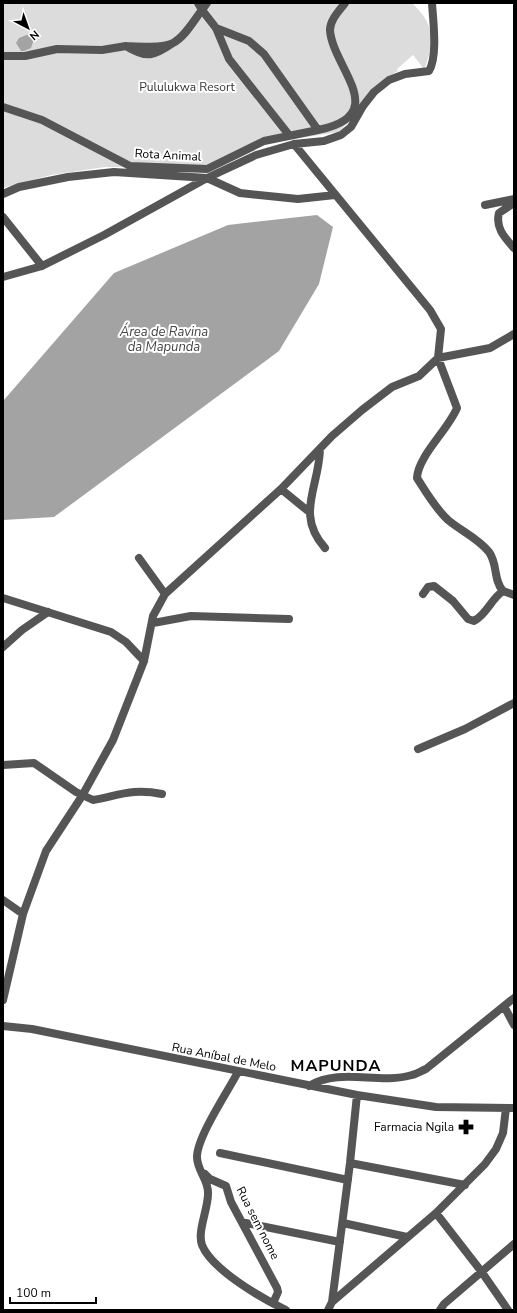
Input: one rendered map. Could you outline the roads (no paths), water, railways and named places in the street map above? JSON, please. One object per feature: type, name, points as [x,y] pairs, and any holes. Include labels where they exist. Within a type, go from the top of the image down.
[{"type":"street","points":[[3,56],[25,56],[57,49],[102,50],[126,46],[140,54],[153,54],[173,43],[183,35],[200,6],[207,3]]},
{"type":"street","name":"Rota Animal","points":[[3,107],[42,120],[130,166],[207,169],[264,141],[289,135],[306,134],[328,128],[348,117],[353,109],[355,92],[334,43],[330,29],[333,19],[344,3]]},
{"type":"street","points":[[3,277],[42,266],[104,235],[207,178],[256,155],[294,144],[324,141],[341,135],[351,127],[363,106],[374,92],[389,80],[404,74],[429,71],[432,67],[434,41],[432,3]]},
{"type":"street","points":[[200,6],[216,28],[229,59],[289,135]]},
{"type":"street","points":[[216,28],[249,42],[264,54],[318,130]]},
{"type":"street","points":[[294,144],[430,310],[441,329],[438,358],[457,408],[453,419],[423,460],[418,478],[426,493],[448,520],[470,535],[490,554],[496,568],[498,586],[503,591],[514,595]]},
{"type":"street","points":[[3,194],[19,187],[68,177],[114,172],[207,178],[240,193],[298,199],[335,195]]},
{"type":"street","points":[[485,205],[514,199]]},
{"type":"street","points":[[514,203],[498,213],[496,221],[500,230],[514,248]]},
{"type":"street","points":[[3,217],[42,266]]},
{"type":"street","points":[[3,1000],[23,914],[46,851],[82,796],[113,740],[144,661],[153,623],[153,616],[165,594],[281,489],[320,449],[362,410],[392,387],[419,376],[438,358],[490,348],[514,334]]},
{"type":"street","points":[[320,449],[320,466],[308,511],[310,523],[316,539],[325,548]]},
{"type":"street","points":[[281,489],[308,511]]},
{"type":"street","points":[[139,558],[165,594]]},
{"type":"street","points":[[423,594],[428,587],[434,586],[448,596],[468,619],[474,621],[480,618],[496,596],[503,591]]},
{"type":"street","points":[[3,598],[111,632],[126,642],[144,661]]},
{"type":"street","points":[[3,647],[22,630],[48,612]]},
{"type":"street","points":[[153,623],[191,616],[289,619]]},
{"type":"street","points":[[418,750],[465,729],[514,703]]},
{"type":"street","points":[[3,765],[34,763],[82,796],[93,800],[127,791],[145,790],[162,794]]},
{"type":"street","points":[[3,900],[23,914]]},
{"type":"street","points":[[309,1086],[319,1080],[332,1077],[397,1078],[412,1075],[426,1069],[514,998]]},
{"type":"street","points":[[504,1006],[514,1025]]},
{"type":"street","name":"Rua Aníbal de Melo","points":[[3,1026],[32,1029],[357,1095],[436,1107],[510,1108]]},
{"type":"street","points":[[238,1072],[201,1139],[197,1156],[199,1167],[207,1182],[208,1194],[201,1236],[202,1246],[215,1262],[240,1284],[265,1300],[286,1310]]},
{"type":"street","points":[[328,1310],[332,1302],[343,1223],[357,1095]]},
{"type":"street","points":[[332,1302],[406,1237],[436,1213],[465,1185],[496,1149],[503,1133],[510,1108]]},
{"type":"street","points":[[220,1153],[348,1180]]},
{"type":"street","points":[[350,1163],[465,1185]]},
{"type":"street","name":"Rua sem nome","points":[[199,1167],[210,1179],[226,1186],[231,1202],[245,1225],[277,1288],[278,1292],[274,1301]]},
{"type":"street","points":[[436,1213],[481,1271],[508,1310]]},
{"type":"street","points":[[246,1223],[340,1242]]},
{"type":"street","points":[[343,1223],[406,1237]]},
{"type":"street","points":[[440,1310],[444,1304],[481,1271],[514,1244]]},
{"type":"water","points":[[29,34],[34,39],[31,48],[21,51],[16,43],[19,38]]},
{"type":"water","name":"Área de Ravina da Mapunda","points":[[317,215],[333,227],[319,284],[279,351],[54,517],[3,520],[3,401],[114,273],[228,225]]},
{"type":"place","name":"Farmacia Ngila","points":[[466,1127]]},
{"type":"district","name":"MAPUNDA","points":[[336,1065]]},
{"type":"park label","name":"Pululukwa Resort","points":[[187,87]]}]
